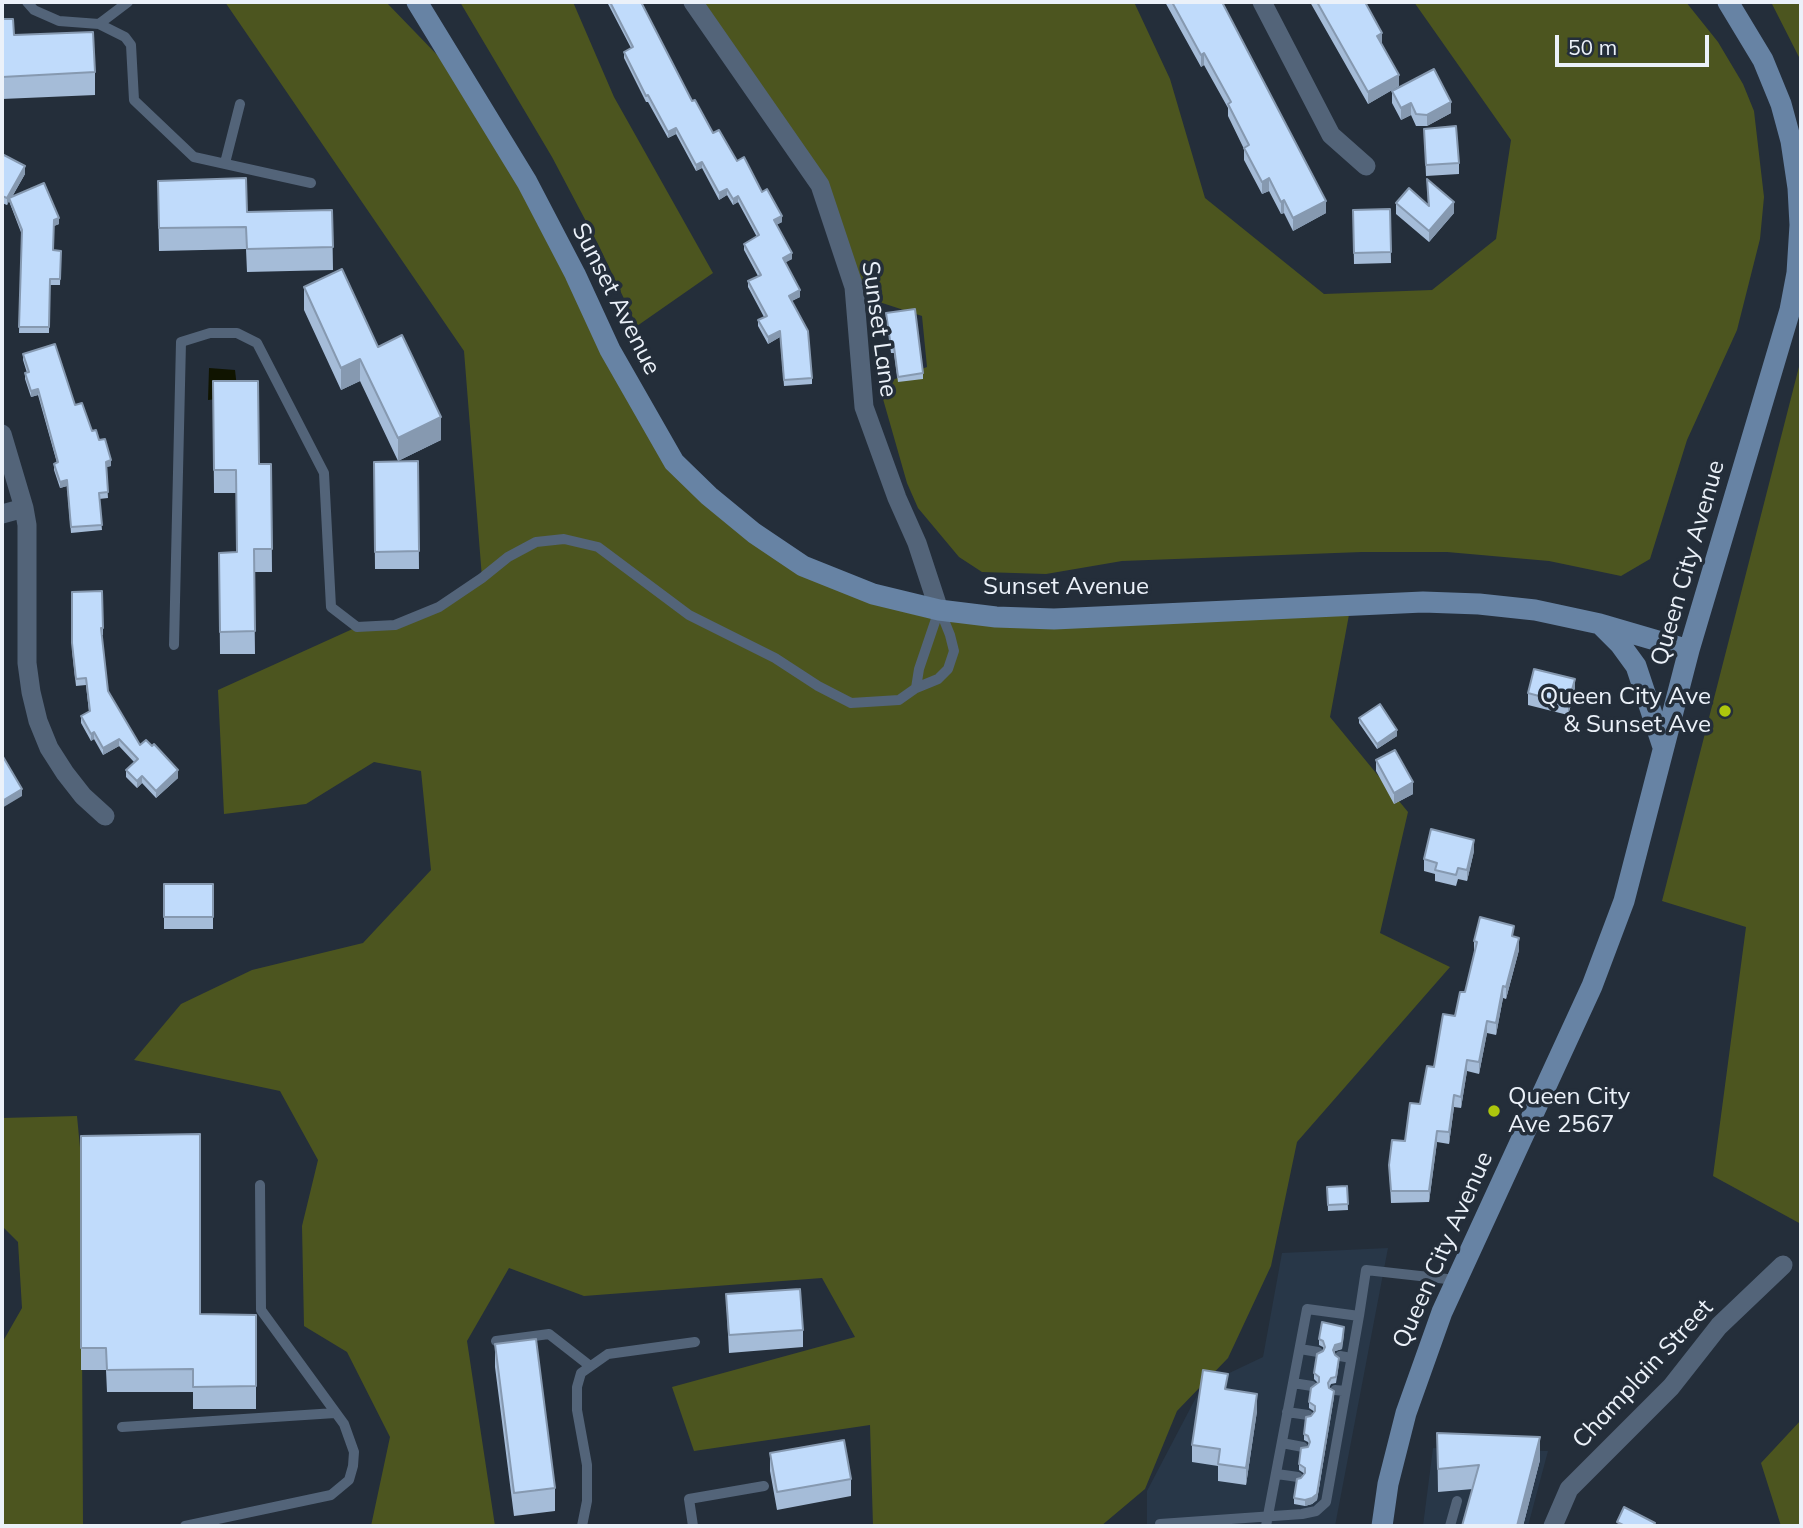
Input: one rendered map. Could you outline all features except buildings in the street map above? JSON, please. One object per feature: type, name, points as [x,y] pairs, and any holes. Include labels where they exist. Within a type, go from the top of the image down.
[{"type":"street","name":"Sunset Avenue","points":[[417,2],[527,182],[575,274],[610,350],[674,462],[745,526],[803,566],[873,594],[939,610],[996,617],[1054,619],[1423,601],[1535,610],[1600,624],[1689,650]]},
{"type":"street","name":"Sunset Lane","points":[[693,2],[820,185],[853,287],[864,407],[897,498],[917,543],[939,610]]},
{"type":"street","points":[[1262,2],[1331,135],[1366,166]]},
{"type":"street","name":"Queen City Avenue","points":[[1382,1526],[1388,1485],[1406,1413],[1423,1361],[1456,1280],[1592,986],[1623,901],[1689,650],[1790,310],[1800,225],[1794,124],[1763,60],[1728,2]]},
{"type":"street","points":[[2,434],[27,525],[27,663],[38,721],[65,773],[83,796],[105,816]]},
{"type":"street","points":[[2,514],[24,508]]},
{"type":"street","points":[[1600,624],[1620,643],[1636,666],[1663,748]]},
{"type":"street","name":"Champlain Street","points":[[1553,1526],[1569,1489],[1671,1387],[1719,1326],[1783,1265]]},
{"type":"lane","points":[[27,2],[34,10],[59,21],[99,24],[125,37],[131,45],[134,100],[194,157],[311,183]]},
{"type":"lane","points":[[99,24],[128,2]]},
{"type":"lane","points":[[225,163],[240,104]]},
{"type":"lane","points":[[174,645],[181,342],[210,333],[237,333],[257,343],[324,473],[331,607],[357,626],[395,625],[439,607],[508,557],[536,542],[564,539],[598,547],[689,615],[775,658],[818,686],[851,703],[899,700],[916,688],[938,679],[948,669],[954,651],[939,610]]},
{"type":"lane","points":[[916,688],[919,669],[939,610]]},
{"type":"lane","points":[[184,1526],[331,1494],[349,1480],[354,1452],[344,1424],[261,1310],[260,1185]]},
{"type":"lane","points":[[1160,1526],[1268,1521],[1316,1511],[1326,1502],[1325,1481],[1335,1419],[1346,1357],[1359,1316],[1366,1270],[1456,1280]]},
{"type":"lane","points":[[1268,1521],[1307,1309],[1359,1316]]},
{"type":"lane","points":[[496,1341],[549,1334],[590,1366]]},
{"type":"lane","points":[[582,1526],[587,1501],[587,1465],[577,1410],[577,1387],[582,1373],[608,1354],[695,1342]]},
{"type":"lane","points":[[1300,1349],[1318,1352]]},
{"type":"lane","points":[[1293,1383],[1312,1386]]},
{"type":"lane","points":[[1287,1412],[1308,1415]]},
{"type":"lane","points":[[122,1427],[335,1413]]},
{"type":"lane","points":[[1282,1443],[1303,1447]]},
{"type":"lane","points":[[1277,1474],[1298,1477]]},
{"type":"lane","points":[[693,1526],[689,1499],[764,1486]]},
{"type":"lane","points":[[1450,1526],[1457,1501]]},
{"type":"shaded area","points":[[209,368],[235,370],[238,397],[208,400]]},
{"type":"shaded area","points":[[1388,1248],[1335,1526],[1147,1526],[1147,1491],[1202,1386],[1263,1357],[1282,1253]]},
{"type":"shaded area","points":[[1433,1448],[1548,1451],[1528,1526],[1423,1526]]},
{"type":"green space","points":[[225,2],[386,2],[474,93],[674,462],[803,566],[996,617],[1351,604],[1330,717],[1408,812],[1380,933],[1450,967],[1297,1142],[1271,1266],[1228,1358],[1177,1411],[1145,1489],[1101,1526],[873,1526],[870,1425],[694,1451],[672,1387],[855,1337],[822,1278],[584,1296],[509,1268],[467,1341],[495,1526],[371,1526],[390,1437],[347,1352],[304,1326],[302,1226],[318,1160],[280,1091],[134,1060],[181,1004],[252,970],[363,943],[431,870],[421,771],[374,762],[306,804],[224,814],[218,690],[357,627],[395,625],[439,607],[482,578],[464,351]]},
{"type":"green space","points":[[460,2],[573,2],[614,97],[713,273],[637,326],[552,157]]},
{"type":"green space","points":[[693,2],[1134,2],[1170,79],[1205,198],[1324,294],[1432,290],[1496,239],[1511,140],[1414,2],[1686,2],[1718,42],[1743,84],[1754,111],[1764,197],[1760,239],[1737,330],[1687,440],[1650,559],[1621,576],[1549,561],[1447,552],[1362,552],[1122,561],[1046,574],[982,572],[959,557],[918,508],[907,483],[879,385],[927,367],[922,316],[867,298],[843,250],[820,185]]},
{"type":"green space","points":[[1771,2],[1801,2],[1801,61]]},
{"type":"green space","points":[[1801,359],[1801,1224],[1713,1176],[1746,927],[1662,901]]},
{"type":"green space","points":[[77,1116],[81,1158],[83,1526],[2,1526],[2,1343],[22,1308],[18,1242],[2,1226],[2,1118]]},
{"type":"green space","points":[[1801,1420],[1801,1526],[1781,1526],[1761,1463]]},
{"type":"place","name":"Queen City Ave & Sunset Ave","points":[[1725,711]]},
{"type":"place","name":"Queen City Ave 2567","points":[[1494,1111]]}]
